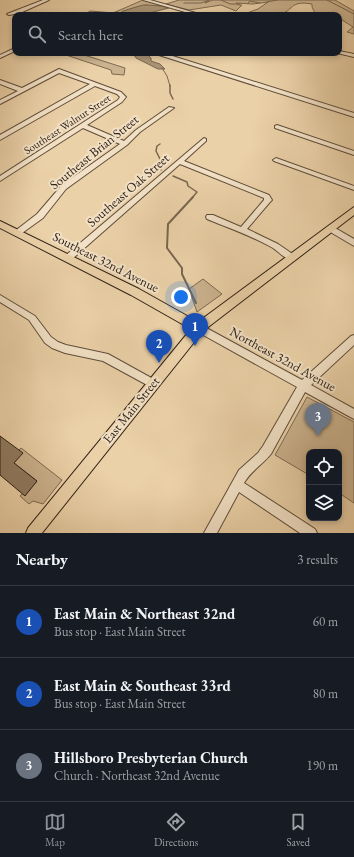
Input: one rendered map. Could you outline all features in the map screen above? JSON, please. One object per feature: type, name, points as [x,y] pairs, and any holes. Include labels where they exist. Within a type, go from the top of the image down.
[{"type":"main road","name":"East Main Street","points":[[33,533],[152,383],[199,328],[354,210]]},
{"type":"main road","name":"Southeast 32nd Avenue","points":[[0,224],[136,292],[199,328]]},
{"type":"street","points":[[18,12],[47,0]]},
{"type":"street","points":[[145,0],[189,12]]},
{"type":"street","points":[[0,57],[12,51]]},
{"type":"street","points":[[342,53],[354,56]]},
{"type":"street","points":[[167,56],[354,115]]},
{"type":"street","points":[[0,102],[59,71],[94,84]]},
{"type":"street","points":[[0,82],[21,90]]},
{"type":"street","points":[[0,138],[94,84]]},
{"type":"street","name":"Southeast Walnut Street","points":[[2,176],[82,126],[120,101],[123,97],[119,93],[94,84]]},
{"type":"street","name":"Southeast Brian Street","points":[[18,234],[40,216],[64,188],[125,144],[138,131],[171,108]]},
{"type":"street","points":[[82,126],[125,144]]},
{"type":"street","points":[[277,127],[354,153]]},
{"type":"street","name":"Southeast Oak Street","points":[[68,258],[204,140]]},
{"type":"street","points":[[276,160],[354,188]]},
{"type":"street","points":[[180,162],[267,197],[268,200],[242,230]]},
{"type":"street","points":[[210,217],[275,246],[291,258]]},
{"type":"street","points":[[330,228],[354,243]]},
{"type":"street","points":[[0,298],[32,318],[48,340],[55,345],[105,357],[152,383]]},
{"type":"street","name":"Northeast 32nd Avenue","points":[[199,328],[354,414]]},
{"type":"street","points":[[210,533],[243,474],[262,458],[303,386],[354,339]]},
{"type":"street","points":[[238,485],[310,533]]},
{"type":"shaded area","points":[[143,0],[161,5],[139,6],[123,12],[115,12]]},
{"type":"shaded area","points":[[179,0],[209,0],[205,3],[213,0],[335,0],[354,11],[354,34],[347,32],[353,27],[342,20],[342,12],[314,12],[312,4],[299,3],[285,12],[250,12],[258,9],[268,2],[253,4],[236,3],[242,5],[236,11],[221,5],[189,10],[166,4]]},
{"type":"shaded area","points":[[143,5],[169,8],[153,12],[122,12]]},
{"type":"shaded area","points":[[69,56],[87,56],[125,68],[124,75],[112,74],[111,70]]},
{"type":"shaded area","points":[[135,56],[149,56],[151,61],[160,64],[165,69],[158,69]]},
{"type":"shaded area","points":[[203,279],[222,294],[197,312],[189,289]]},
{"type":"shaded area","points":[[307,397],[354,422],[354,503],[342,495],[342,449],[306,449],[306,473],[275,455]]},
{"type":"shaded area","points":[[21,448],[62,480],[43,504],[33,501],[29,504],[20,496],[22,494],[25,495],[37,481],[14,463]]},
{"type":"building","points":[[0,436],[23,453],[14,463],[37,481],[25,496],[0,475]]},
{"type":"waterway","points":[[184,3],[201,3],[210,0]]},
{"type":"waterway","points":[[221,0],[230,4],[240,4]]},
{"type":"waterway","points":[[267,2],[277,0]]},
{"type":"waterway","points":[[327,0],[354,14]]},
{"type":"waterway","points":[[248,3],[250,1],[260,3]]},
{"type":"waterway","points":[[162,68],[167,76],[170,86]]},
{"type":"waterway","points":[[170,86],[170,93],[173,99]]},
{"type":"waterway","points":[[160,144],[157,146],[156,151],[160,159]]},
{"type":"waterway","points":[[161,165],[161,170]]},
{"type":"waterway","points":[[173,176],[187,182],[188,186],[197,192],[192,198]]},
{"type":"waterway","points":[[193,197],[168,224],[167,248],[182,268],[182,274],[196,303]]},
{"type":"place","name":"East Main & Northeast 32nd","points":[[195,346]]},
{"type":"place","name":"East Main & Southeast 33rd","points":[[159,363]]},
{"type":"place","name":"Hillsboro Presbyterian Church","points":[[318,436]]}]
